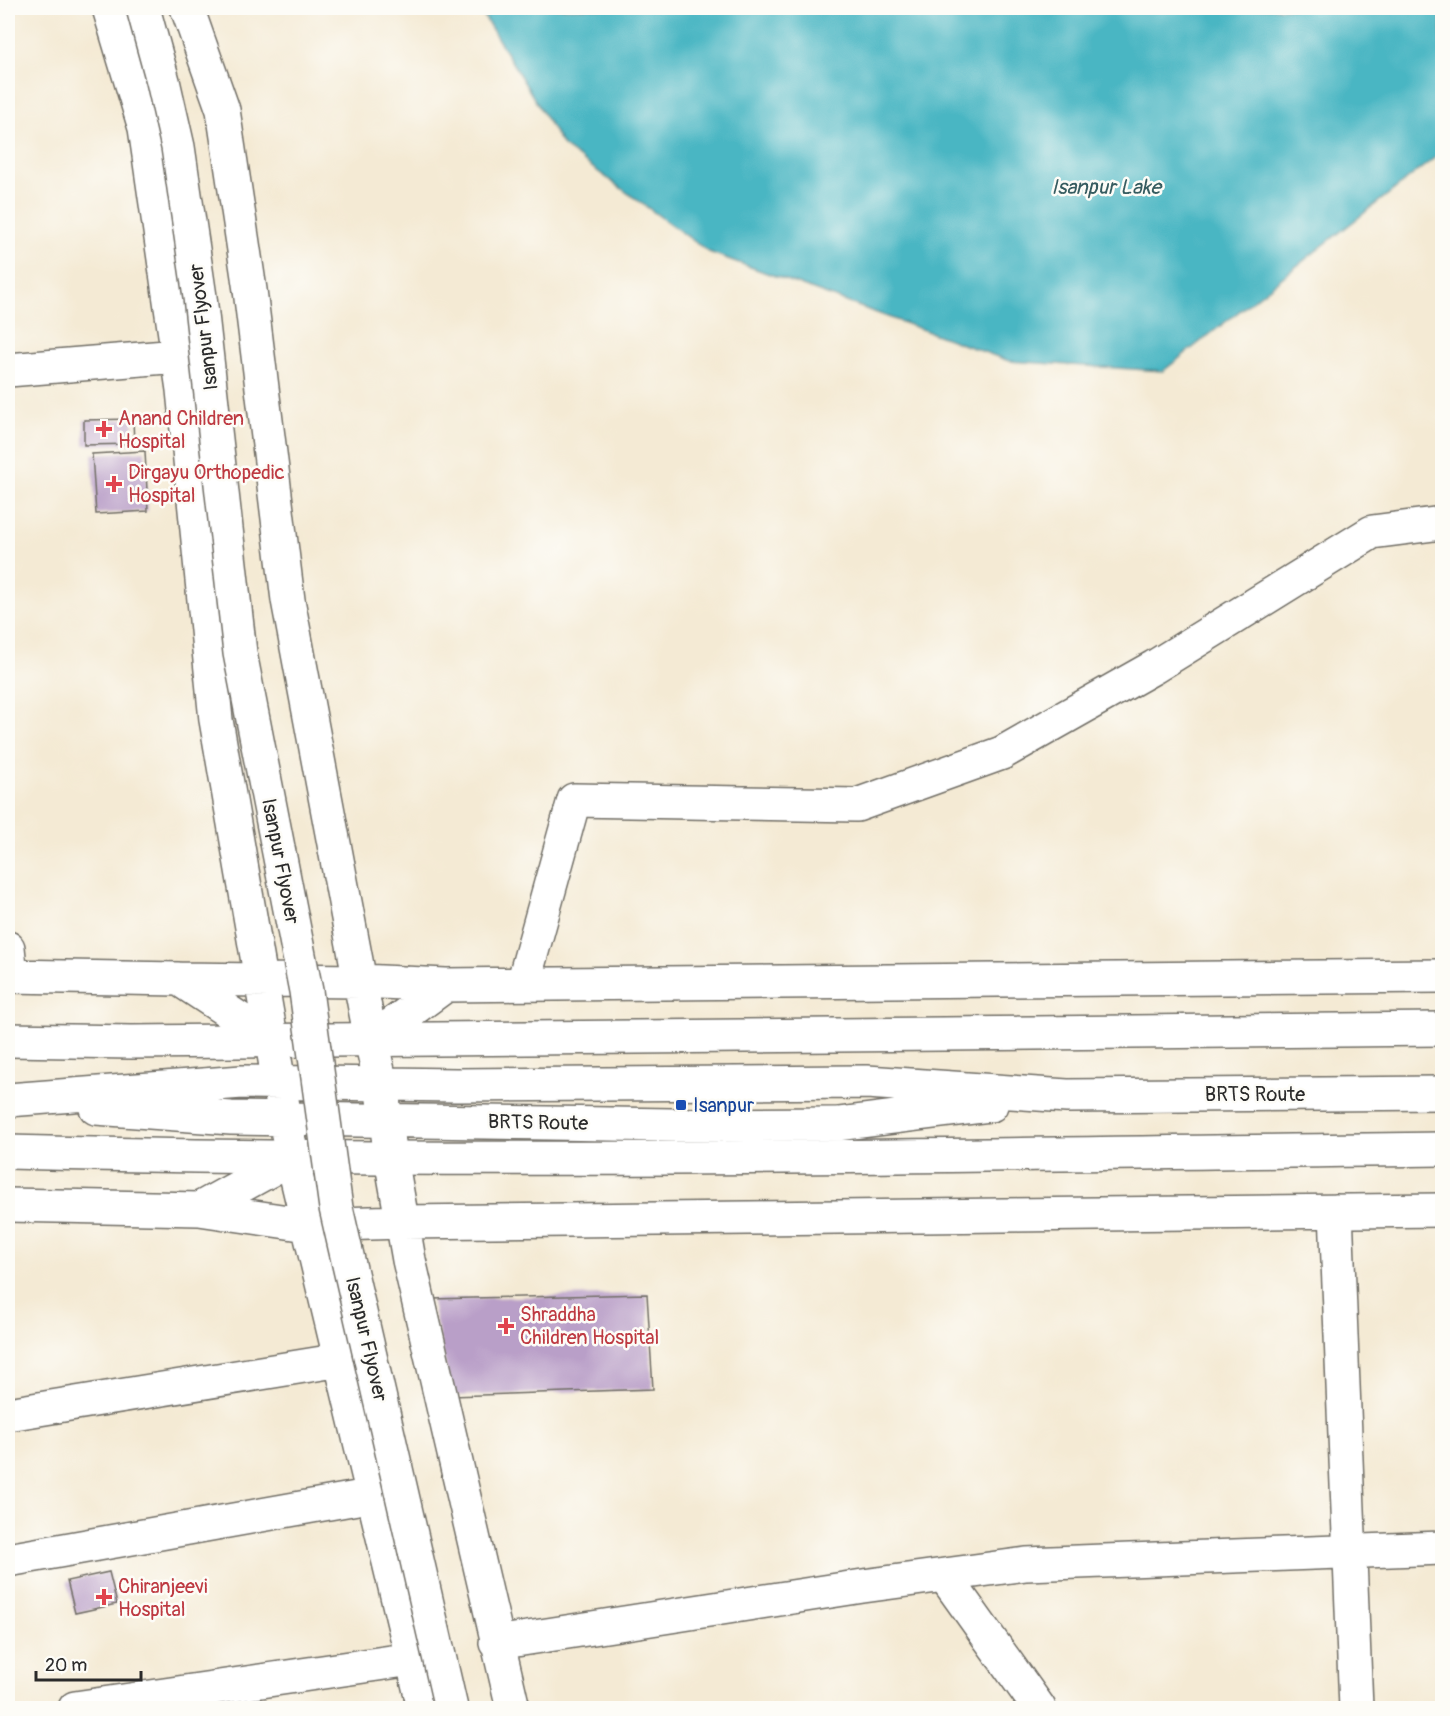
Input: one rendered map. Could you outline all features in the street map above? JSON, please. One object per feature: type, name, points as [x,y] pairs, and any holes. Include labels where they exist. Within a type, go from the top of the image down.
[{"type":"street","points":[[109,8],[146,128],[178,356],[216,720],[292,1158],[424,1708]]},
{"type":"street","name":"Isanpur Flyover","points":[[142,8],[163,81],[178,147],[200,297],[240,653],[306,991],[336,1208],[451,1708]]},
{"type":"street","name":"Isanpur Flyover","points":[[166,8],[199,143],[222,294],[261,650],[327,988],[357,1204],[472,1708]]},
{"type":"street","points":[[187,8],[223,110],[250,290],[288,600],[381,1084],[402,1222],[496,1643],[513,1708]]},
{"type":"street","points":[[8,370],[178,356]]},
{"type":"street","points":[[523,984],[574,800],[857,805],[1002,753],[1154,667],[1372,532],[1443,523]]},
{"type":"street","points":[[9,966],[179,979],[360,981],[446,985],[1443,976]]},
{"type":"street","points":[[179,979],[273,1041]]},
{"type":"street","points":[[371,1040],[446,985]]},
{"type":"street","points":[[8,1040],[273,1041],[1443,1029]]},
{"type":"street","name":"BRTS Route","points":[[8,1100],[242,1082],[381,1084],[867,1082],[1067,1095],[1443,1093]]},
{"type":"street","name":"BRTS Route","points":[[8,1100],[180,1116],[672,1125],[838,1124],[1067,1095]]},
{"type":"street","points":[[8,1152],[292,1158],[582,1159],[1443,1149]]},
{"type":"street","points":[[199,1209],[292,1158]]},
{"type":"street","points":[[8,1205],[199,1209],[308,1225],[1443,1210]]},
{"type":"street","points":[[1336,1211],[1356,1708]]},
{"type":"street","points":[[8,1414],[341,1360]]},
{"type":"street","points":[[8,1560],[374,1495]]},
{"type":"street","points":[[496,1643],[863,1586],[1026,1564],[1443,1548]]},
{"type":"street","points":[[944,1575],[1039,1708]]},
{"type":"street","points":[[75,1708],[412,1659]]},
{"type":"water","name":"Isanpur Lake","points":[[479,8],[1441,8],[1442,152],[1163,371],[1009,361],[709,252],[563,146]]},
{"type":"building","points":[[133,419],[134,444],[84,445],[84,420]]},
{"type":"building","points":[[145,451],[148,511],[96,514],[92,454]]},
{"type":"building","points":[[647,1294],[653,1389],[452,1396],[431,1299]]},
{"type":"building","points":[[109,1572],[117,1604],[75,1613],[67,1581]]},
{"type":"place","name":"Anand Children Hospital","points":[[104,429]]},
{"type":"place","name":"Dirgayu Orthopedic Hospital","points":[[114,484]]},
{"type":"place","name":"Isanpur","points":[[681,1105]]},
{"type":"place","name":"Shraddha Children Hospital","points":[[506,1326]]},
{"type":"place","name":"Chiranjeevi Hospital","points":[[104,1597]]}]
